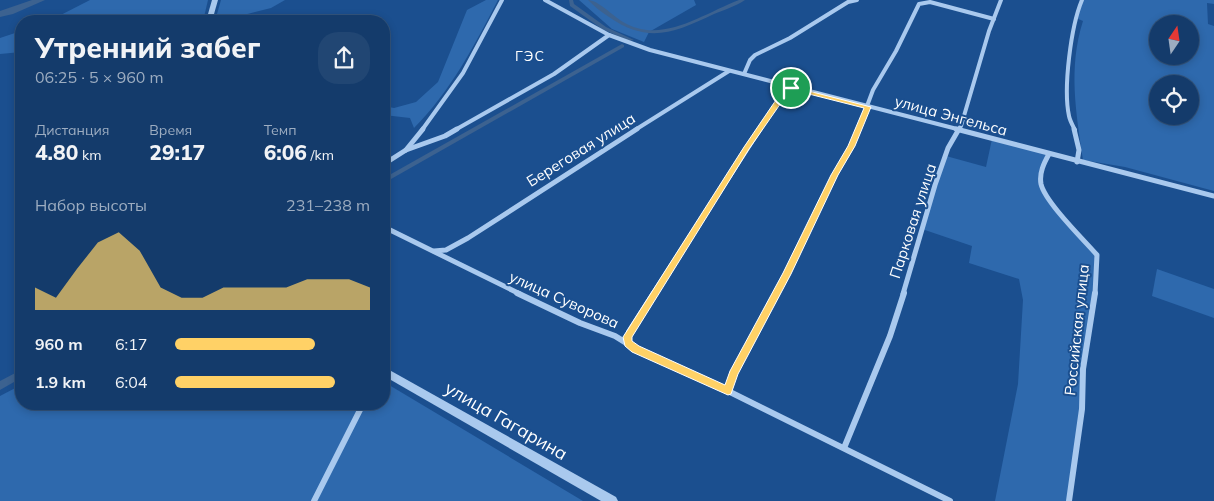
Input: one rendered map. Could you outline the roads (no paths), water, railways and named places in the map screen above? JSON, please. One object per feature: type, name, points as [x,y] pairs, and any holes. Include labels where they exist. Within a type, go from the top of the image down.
[{"type":"street","points":[[210,15],[215,0]]},
{"type":"street","points":[[406,150],[430,121],[463,72],[502,0]]},
{"type":"street","name":"улица Энгельса","points":[[545,0],[572,18],[609,35],[650,50],[1214,196]]},
{"type":"street","points":[[744,74],[750,60],[755,55],[790,38],[848,2],[857,0]]},
{"type":"street","name":"Парковая улица","points":[[844,448],[890,336],[913,264],[914,252],[946,156],[964,118],[1001,0]]},
{"type":"street","points":[[1077,162],[1076,133],[1069,116],[1067,78],[1077,12],[1082,0]]},
{"type":"street","points":[[728,391],[734,374],[787,274],[835,175],[852,146],[873,90],[921,3],[930,2],[995,17]]},
{"type":"street","points":[[390,160],[406,150],[445,136],[554,74],[609,35]]},
{"type":"street","name":"Береговая улица","points":[[446,250],[482,230],[563,176],[730,71]]},
{"type":"street","points":[[628,343],[629,332],[717,194],[780,98],[791,88]]},
{"type":"street","name":"Российская улица","points":[[1050,154],[1041,167],[1042,187],[1046,199],[1097,255],[1094,305],[1083,369],[1082,409],[1069,501]]},
{"type":"street","name":"улица Суворова","points":[[390,230],[442,257],[728,391],[950,501]]},
{"type":"street","points":[[433,251],[446,250]]},
{"type":"street","points":[[442,257],[446,250]]},
{"type":"street","name":"улица Гагарина","points":[[390,374],[612,501]]},
{"type":"street","points":[[314,501],[360,410]]},
{"type":"waterway","points":[[0,14],[40,0]]},
{"type":"waterway","points":[[571,0],[572,5],[604,28],[631,40]]},
{"type":"waterway","points":[[590,0],[621,23],[640,31],[653,32],[680,27],[743,0]]},
{"type":"waterway","points":[[390,178],[622,46]]},
{"type":"waterway","points":[[0,386],[15,377]]},
{"type":"district","name":"ГЭС","points":[[530,56]]}]
